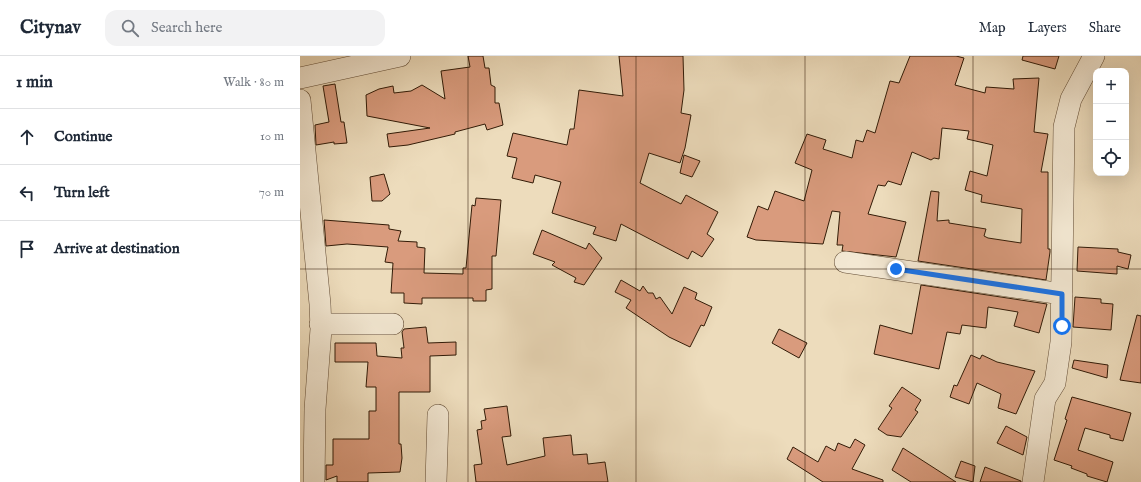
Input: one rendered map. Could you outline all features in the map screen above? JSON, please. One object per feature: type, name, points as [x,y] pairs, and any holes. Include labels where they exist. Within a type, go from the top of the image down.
[{"type":"street","points":[[300,78],[400,56]]},
{"type":"street","points":[[1033,482],[1045,399],[1055,383],[1062,326],[1064,127],[1071,99],[1094,56]]},
{"type":"street","points":[[300,100],[318,274],[320,324],[315,409],[314,482]]},
{"type":"street","points":[[845,262],[1062,294]]},
{"type":"street","points":[[320,324],[393,324]]},
{"type":"street","points":[[436,482],[438,415]]},
{"type":"building","points":[[468,56],[483,56],[485,68],[489,68],[491,85],[495,87],[495,103],[499,103],[503,125],[487,130],[485,124],[455,132],[455,134],[408,145],[389,147],[387,134],[430,128],[367,116],[366,95],[379,89],[393,86],[394,93],[411,91],[422,85],[445,99],[441,71],[470,67]]},
{"type":"building","points":[[619,56],[683,56],[684,90],[681,113],[691,115],[685,148],[680,163],[649,153],[640,183],[681,204],[686,195],[718,212],[707,234],[714,239],[702,257],[692,251],[688,259],[621,224],[616,241],[593,234],[596,227],[552,213],[561,182],[535,175],[533,183],[512,178],[517,158],[507,156],[513,133],[567,145],[570,129],[574,129],[579,90],[623,96]]},
{"type":"building","points":[[910,56],[956,56],[964,58],[955,85],[985,93],[986,87],[1014,89],[1013,79],[1039,78],[1034,132],[1048,134],[1041,172],[1048,172],[1048,249],[1050,249],[1050,252],[1046,280],[918,261],[931,191],[939,192],[937,221],[949,220],[949,223],[986,229],[984,236],[988,238],[1021,243],[1022,209],[981,202],[982,195],[965,190],[970,171],[987,176],[993,145],[967,139],[969,131],[942,128],[939,159],[934,158],[931,160],[912,152],[901,185],[888,181],[885,186],[878,185],[868,214],[906,222],[896,257],[842,251],[843,245],[837,245],[840,212],[832,211],[823,244],[756,240],[747,237],[758,206],[768,210],[775,191],[804,201],[812,170],[795,163],[807,134],[826,140],[823,149],[852,158],[856,140],[863,142],[867,130],[875,133],[890,81],[899,83]]},
{"type":"building","points":[[1023,56],[1059,56],[1055,69],[1022,60]]},
{"type":"building","points":[[335,84],[341,122],[344,122],[347,143],[334,144],[334,142],[316,145],[315,125],[329,122],[323,86]]},
{"type":"building","points":[[684,155],[700,161],[692,177],[680,173]]},
{"type":"building","points":[[384,174],[390,194],[382,201],[372,201],[370,177]]},
{"type":"building","points":[[476,198],[501,200],[496,256],[492,256],[492,289],[486,290],[486,301],[473,301],[473,298],[422,298],[422,304],[404,303],[404,293],[391,293],[393,263],[385,262],[388,247],[347,244],[326,246],[324,220],[389,225],[389,229],[401,231],[398,241],[417,242],[417,247],[425,248],[424,273],[463,274],[463,268],[466,268],[472,205],[475,206]]},
{"type":"building","points":[[542,230],[586,249],[589,243],[602,258],[584,285],[574,282],[576,278],[552,265],[555,262],[533,254]]},
{"type":"building","points":[[1078,247],[1118,249],[1118,252],[1131,255],[1128,269],[1117,266],[1117,274],[1077,271]]},
{"type":"building","points":[[621,280],[640,291],[643,286],[648,293],[653,293],[656,299],[660,297],[672,314],[684,287],[697,293],[695,299],[712,307],[704,326],[701,325],[690,347],[669,337],[626,308],[631,300],[615,292]]},
{"type":"building","points":[[921,285],[1047,304],[1039,333],[1014,326],[1018,312],[988,307],[986,328],[962,325],[960,334],[947,332],[939,369],[874,354],[880,325],[912,334]]},
{"type":"building","points":[[1075,297],[1101,299],[1101,303],[1113,304],[1111,330],[1073,327]]},
{"type":"building","points":[[1137,315],[1141,316],[1141,383],[1120,380]]},
{"type":"building","points":[[426,327],[428,343],[456,342],[456,355],[430,356],[430,392],[399,392],[399,444],[401,444],[402,458],[400,472],[368,473],[368,482],[337,482],[337,476],[326,480],[326,465],[333,465],[333,439],[369,439],[369,411],[376,411],[376,387],[366,387],[368,362],[335,362],[335,343],[376,343],[377,356],[402,358],[401,348],[404,348],[402,332],[404,329]]},
{"type":"building","points":[[779,329],[807,343],[799,358],[772,343]]},
{"type":"building","points":[[971,355],[980,359],[982,355],[997,362],[1035,371],[1016,414],[998,408],[1001,394],[977,383],[969,404],[950,397],[954,385],[957,386]]},
{"type":"building","points":[[1074,360],[1108,365],[1107,378],[1072,368]]},
{"type":"building","points":[[902,387],[921,400],[915,410],[918,412],[901,437],[887,435],[878,429],[892,408],[889,406]]},
{"type":"building","points":[[1072,397],[1131,413],[1123,441],[1110,438],[1110,435],[1085,428],[1078,450],[1113,462],[1107,482],[1087,476],[1087,474],[1071,468],[1072,466],[1054,460],[1067,420],[1065,419]]},
{"type":"building","points":[[507,406],[511,436],[502,437],[507,465],[545,456],[543,438],[571,435],[573,455],[587,454],[588,464],[605,462],[608,482],[476,482],[474,465],[482,464],[477,430],[482,429],[481,421],[486,420],[484,409]]},
{"type":"building","points":[[1006,426],[1027,437],[1023,455],[997,443]]},
{"type":"building","points":[[855,439],[865,445],[852,469],[883,480],[883,482],[823,482],[787,459],[793,447],[818,462],[826,446],[835,451],[838,443],[850,448]]},
{"type":"building","points":[[903,448],[956,482],[911,482],[892,470]]},
{"type":"building","points":[[961,461],[975,466],[973,482],[955,477]]},
{"type":"building","points":[[985,467],[1021,481],[1021,482],[980,482]]},
{"type":"route","points":[[896,269],[1062,294],[1062,326]]}]
